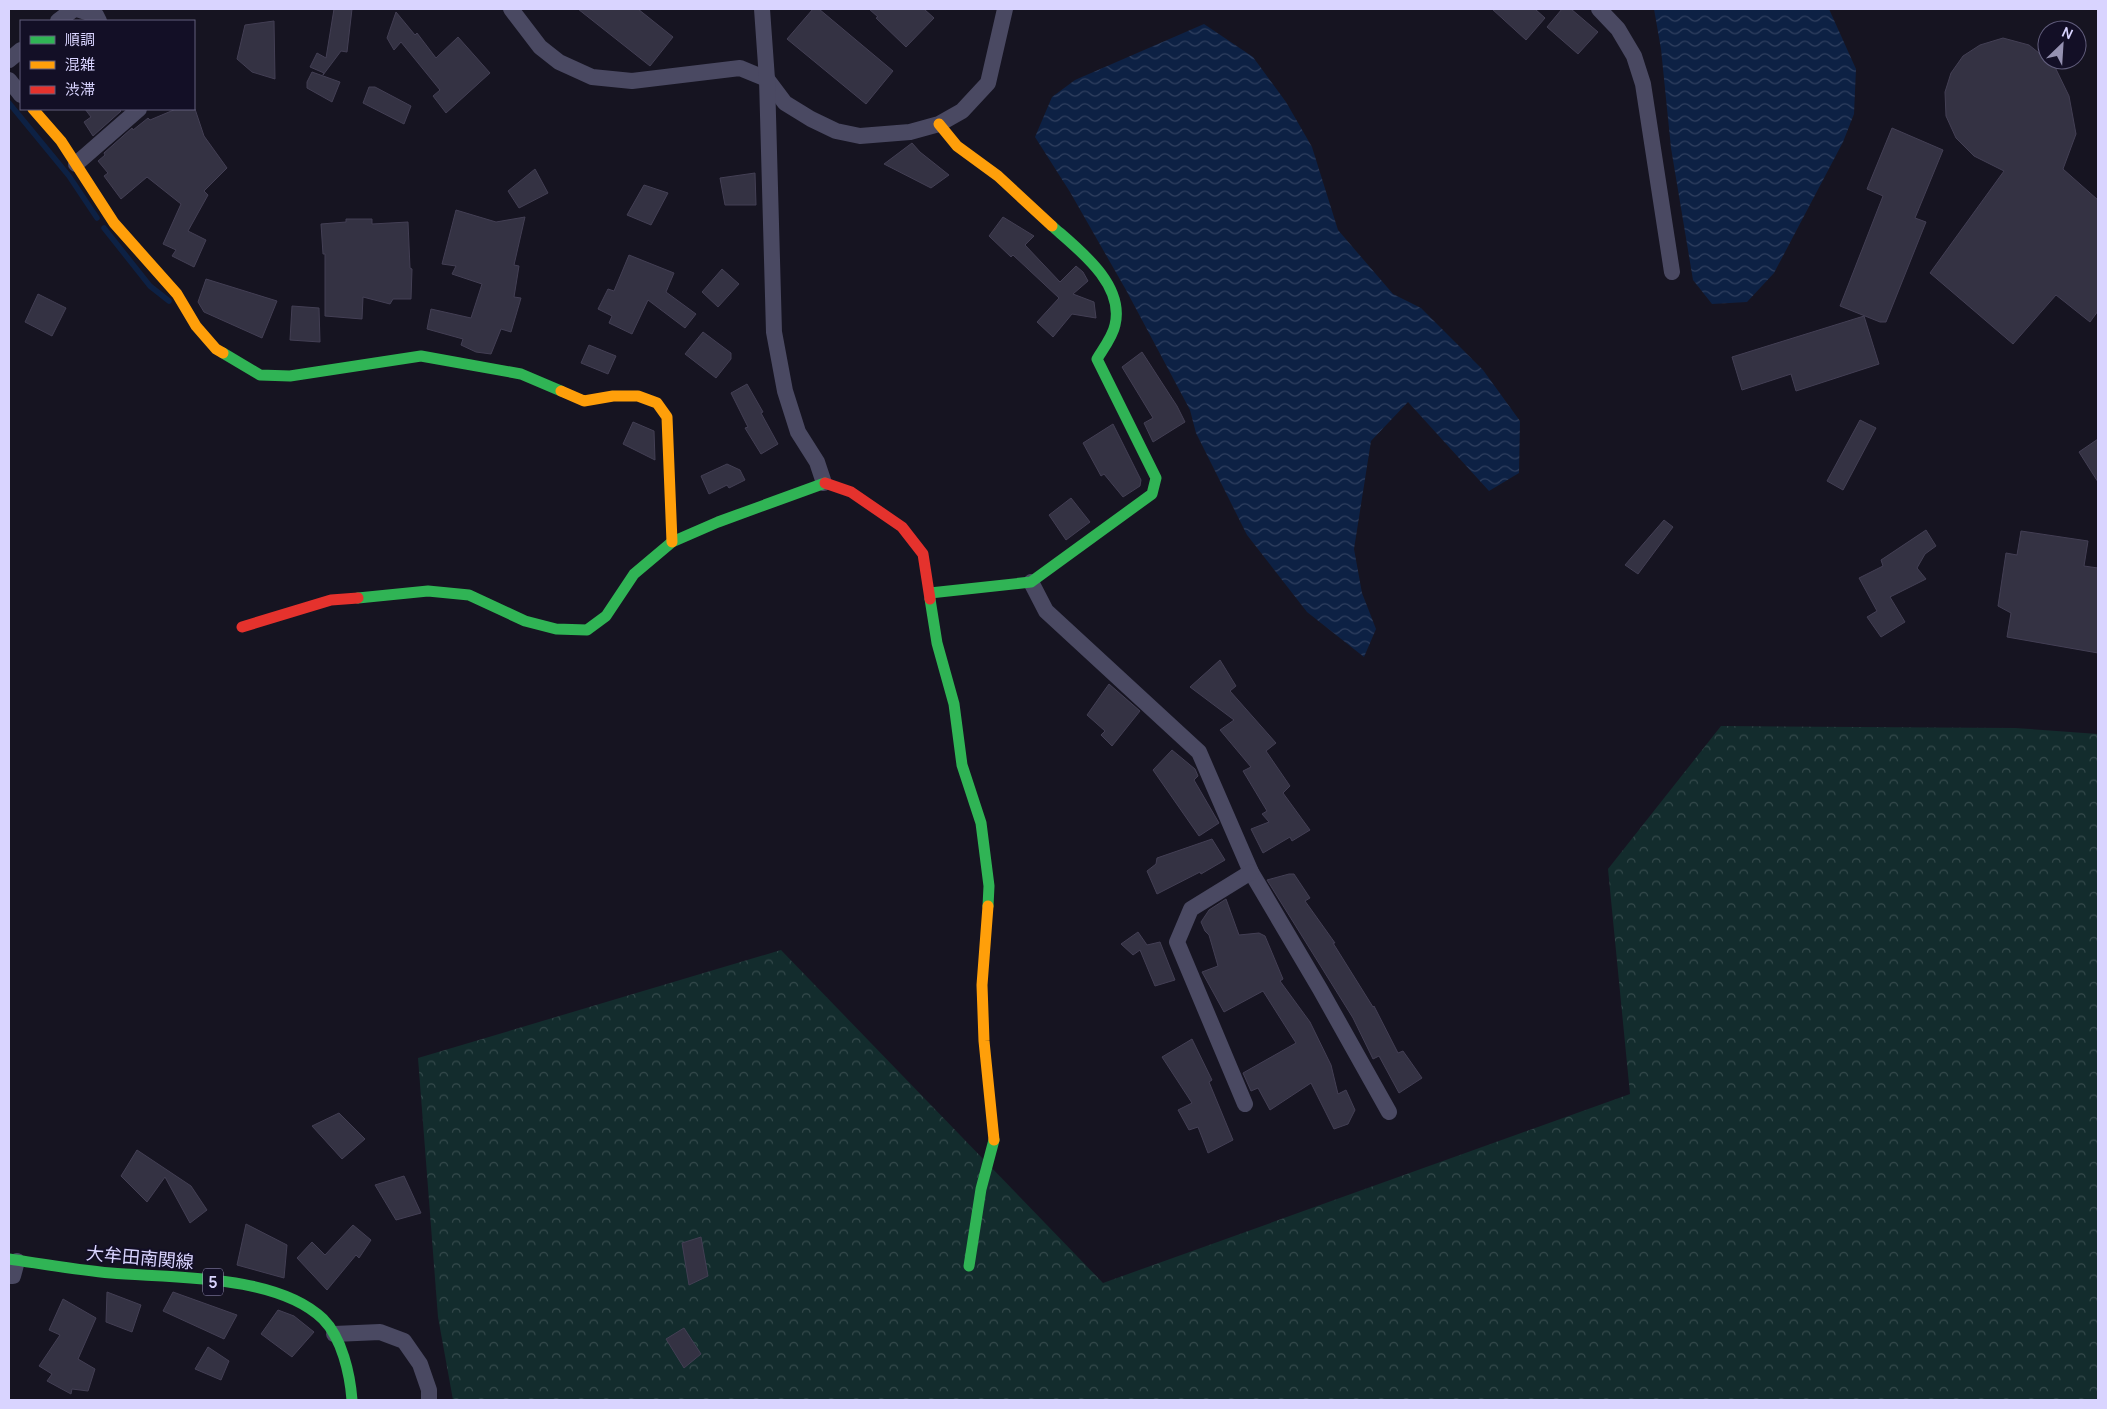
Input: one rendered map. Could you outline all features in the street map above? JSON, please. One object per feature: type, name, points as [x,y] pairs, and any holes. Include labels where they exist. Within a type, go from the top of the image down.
[{"type":"street","points":[[59,20],[75,9],[96,15],[98,20]]},
{"type":"street","points":[[511,9],[540,46],[559,62],[592,77],[632,81],[740,68],[767,79],[785,103],[836,131],[860,136],[910,132],[939,124],[962,111],[988,83],[1005,9]]},
{"type":"street","points":[[762,9],[767,79],[766,124],[774,332],[785,391],[798,432],[817,462],[824,483]]},
{"type":"street","points":[[1599,9],[1618,29],[1634,56],[1643,84],[1672,272]]},
{"type":"street","points":[[9,60],[20,51]]},
{"type":"street","points":[[9,80],[20,94]]},
{"type":"street","points":[[34,110],[61,141],[114,223],[177,294],[196,326],[216,349],[260,376],[290,376],[421,356],[521,374],[584,401],[613,396],[638,396],[657,403],[667,417],[672,542]]},
{"type":"street","points":[[76,164],[138,110]]},
{"type":"street","points":[[930,592],[1031,582],[1152,494],[1156,478],[1097,359],[1115,327],[1117,313],[1110,288],[1079,250],[998,176],[957,146],[939,124]]},
{"type":"street","points":[[242,626],[331,600],[428,591],[469,595],[526,621],[556,629],[587,630],[606,616],[634,574],[672,542],[718,522],[824,483],[851,492],[902,527],[923,554],[937,643],[954,704],[962,765],[980,823],[989,886],[982,985],[984,1041],[994,1140],[981,1189],[968,1266]]},
{"type":"street","points":[[1031,582],[1046,611],[1199,752],[1251,872],[1389,1112]]},
{"type":"street","points":[[1245,1104],[1177,942],[1190,909],[1251,872]]},
{"type":"street","points":[[9,1276],[13,1276],[13,1260]]},
{"type":"street","name":"大牟田南関線","points":[[13,1260],[108,1273],[203,1280],[248,1286],[278,1293],[297,1300],[322,1318],[334,1334],[351,1389],[352,1400]]},
{"type":"street","points":[[334,1334],[380,1332],[404,1341],[420,1364],[429,1390],[429,1400]]},
{"type":"green space","points":[[1721,726],[2015,728],[2098,734],[2098,1400],[453,1400],[438,1317],[418,1058],[781,950],[1103,1283],[1630,1094],[1608,869]]},
{"type":"water","points":[[1654,9],[1829,9],[1856,69],[1854,114],[1843,142],[1774,273],[1747,302],[1712,304],[1693,280],[1671,148],[1661,49]]},
{"type":"water","points":[[1204,24],[1253,57],[1286,102],[1312,147],[1338,230],[1393,294],[1421,308],[1483,370],[1520,421],[1519,473],[1489,491],[1408,402],[1371,441],[1354,549],[1362,593],[1376,629],[1364,657],[1307,612],[1247,535],[1196,433],[1190,410],[1126,290],[1070,192],[1035,137],[1052,97],[1075,80]]},
{"type":"building","points":[[334,9],[352,9],[347,52],[341,51],[323,75],[324,73],[310,67],[317,53],[326,58]]},
{"type":"building","points":[[578,9],[638,9],[673,37],[650,66]]},
{"type":"building","points":[[813,9],[819,9],[893,71],[866,104],[787,39]]},
{"type":"building","points":[[869,9],[924,9],[934,18],[906,47]]},
{"type":"building","points":[[1492,9],[1535,9],[1545,18],[1526,40]]},
{"type":"building","points":[[1562,9],[1571,9],[1598,32],[1578,54],[1547,27]]},
{"type":"building","points":[[396,12],[415,35],[417,33],[436,58],[458,37],[490,73],[446,113],[433,96],[440,90],[401,42],[394,50],[387,38]]},
{"type":"building","points":[[274,21],[275,79],[252,72],[237,59],[245,25]]},
{"type":"building","points":[[2003,38],[2029,45],[2037,51],[2037,70],[2056,70],[2069,96],[2076,134],[2063,169],[2098,200],[2098,311],[2090,322],[2056,295],[2013,344],[1930,273],[2004,171],[1974,156],[1956,138],[1946,116],[1945,92],[1951,73],[1963,56],[1980,45]]},
{"type":"building","points":[[312,72],[340,82],[332,102],[307,88],[307,82]]},
{"type":"building","points":[[369,87],[375,87],[411,106],[404,124],[363,103]]},
{"type":"building","points":[[195,109],[204,136],[227,168],[204,191],[208,195],[188,231],[206,240],[194,267],[172,256],[176,250],[163,244],[181,204],[147,177],[121,199],[104,176],[108,173],[98,161],[105,155],[104,153],[132,128],[133,130],[148,118],[150,120],[174,110]]},
{"type":"building","points":[[86,110],[121,111],[93,136],[84,122],[91,117]]},
{"type":"building","points":[[1892,128],[1943,150],[1915,218],[1926,222],[1886,322],[1880,322],[1840,306],[1883,196],[1867,189]]},
{"type":"building","points":[[912,143],[920,152],[949,175],[931,188],[884,164]]},
{"type":"building","points":[[535,169],[548,193],[519,208],[508,191]]},
{"type":"building","points":[[755,173],[756,205],[725,205],[720,178]]},
{"type":"building","points":[[644,185],[668,193],[651,225],[627,215]]},
{"type":"building","points":[[456,210],[496,222],[525,217],[514,265],[519,266],[514,297],[521,298],[511,332],[501,329],[491,354],[476,352],[461,345],[463,339],[427,329],[431,309],[471,318],[482,284],[452,274],[456,266],[442,264]]},
{"type":"building","points":[[1003,217],[1034,236],[1025,245],[1060,282],[1076,266],[1083,272],[1088,281],[1073,294],[1094,302],[1096,318],[1072,314],[1053,337],[1037,322],[1059,298],[1013,255],[1011,257],[989,236]]},
{"type":"building","points":[[346,219],[372,219],[372,224],[408,222],[410,268],[412,269],[411,299],[393,299],[390,304],[363,297],[362,319],[325,316],[325,254],[323,254],[321,224],[346,222]]},
{"type":"building","points":[[629,255],[674,273],[666,292],[696,314],[685,328],[648,300],[632,334],[609,323],[612,316],[598,309],[608,289],[614,291]]},
{"type":"building","points":[[722,269],[739,284],[718,307],[702,292]]},
{"type":"building","points":[[206,279],[277,301],[262,338],[204,312],[198,302]]},
{"type":"building","points":[[38,294],[66,308],[52,336],[25,322]]},
{"type":"building","points":[[292,306],[319,308],[320,342],[290,340]]},
{"type":"building","points":[[1864,316],[1879,364],[1796,391],[1791,374],[1742,390],[1732,357]]},
{"type":"building","points":[[703,332],[731,353],[731,359],[716,378],[685,354]]},
{"type":"building","points":[[589,345],[616,356],[608,374],[581,363]]},
{"type":"building","points":[[1142,352],[1177,406],[1185,422],[1153,442],[1144,423],[1153,418],[1122,367]]},
{"type":"building","points":[[747,384],[778,444],[761,454],[745,428],[748,427],[731,393]]},
{"type":"building","points":[[1860,420],[1876,428],[1843,490],[1827,481]]},
{"type":"building","points":[[633,422],[654,431],[655,460],[623,444]]},
{"type":"building","points":[[1113,424],[1141,480],[1140,486],[1123,497],[1104,474],[1101,476],[1083,443]]},
{"type":"building","points":[[2098,439],[2098,482],[2079,452]]},
{"type":"building","points":[[727,464],[740,470],[745,480],[729,488],[727,485],[709,494],[701,476]]},
{"type":"building","points":[[1071,498],[1090,522],[1066,540],[1049,515]]},
{"type":"building","points":[[1664,520],[1673,527],[1638,574],[1625,565]]},
{"type":"building","points":[[1926,530],[1936,546],[1925,554],[1917,568],[1926,579],[1890,597],[1905,622],[1881,637],[1867,617],[1877,611],[1859,578],[1883,566],[1881,560]]},
{"type":"building","points":[[2021,531],[2088,541],[2084,566],[2098,568],[2098,653],[2007,637],[2011,613],[1998,606],[2006,553],[2017,555]]},
{"type":"building","points":[[1220,660],[1236,686],[1230,691],[1276,743],[1266,751],[1290,786],[1283,793],[1310,830],[1292,841],[1290,837],[1263,853],[1251,829],[1269,822],[1262,814],[1267,811],[1243,771],[1251,767],[1220,730],[1234,720],[1190,687]]},
{"type":"building","points":[[1109,684],[1140,711],[1112,746],[1101,735],[1105,731],[1087,715]]},
{"type":"building","points":[[1172,750],[1195,769],[1198,776],[1194,780],[1219,823],[1199,836],[1153,770]]},
{"type":"building","points":[[1212,839],[1225,860],[1201,874],[1200,872],[1157,894],[1147,871],[1156,864],[1157,858]]},
{"type":"building","points":[[1294,874],[1310,898],[1305,901],[1335,943],[1333,943],[1374,1006],[1398,1053],[1403,1051],[1422,1078],[1399,1093],[1379,1056],[1373,1059],[1353,1018],[1267,880]]},
{"type":"building","points":[[1226,899],[1239,935],[1259,933],[1265,936],[1283,979],[1280,981],[1310,1022],[1331,1065],[1338,1094],[1346,1090],[1355,1110],[1348,1124],[1334,1129],[1311,1083],[1270,1110],[1258,1088],[1251,1091],[1243,1073],[1296,1043],[1263,991],[1224,1012],[1202,972],[1218,966],[1209,935],[1201,922],[1209,910]]},
{"type":"building","points":[[1138,932],[1147,945],[1160,942],[1175,980],[1155,986],[1140,950],[1133,955],[1121,944]]},
{"type":"building","points":[[1192,1039],[1212,1080],[1209,1082],[1233,1140],[1208,1153],[1198,1127],[1189,1130],[1178,1110],[1192,1103],[1162,1057]]},
{"type":"building","points":[[339,1113],[365,1139],[342,1159],[312,1126]]},
{"type":"building","points":[[137,1150],[191,1186],[207,1210],[190,1223],[165,1177],[147,1202],[121,1176]]},
{"type":"building","points":[[404,1176],[421,1213],[396,1220],[375,1185]]},
{"type":"building","points":[[246,1224],[287,1245],[284,1278],[237,1265]]},
{"type":"building","points":[[353,1225],[371,1240],[359,1258],[356,1255],[327,1290],[297,1258],[312,1242],[325,1255]]},
{"type":"building","points":[[701,1237],[708,1276],[689,1285],[682,1243]]},
{"type":"building","points":[[107,1292],[141,1305],[132,1332],[106,1322]]},
{"type":"building","points":[[173,1292],[237,1315],[224,1339],[163,1311]]},
{"type":"building","points":[[63,1299],[96,1318],[78,1359],[95,1369],[88,1391],[72,1389],[71,1394],[47,1381],[52,1374],[39,1366],[60,1335],[49,1330]]},
{"type":"building","points":[[278,1310],[294,1316],[314,1332],[292,1357],[261,1334]]},
{"type":"building","points":[[684,1328],[701,1354],[684,1368],[666,1339]]},
{"type":"building","points":[[208,1347],[229,1361],[221,1380],[195,1369]]},
{"type":"waterway","points":[[9,103],[69,176],[97,218]]},
{"type":"waterway","points":[[104,228],[150,286],[169,301]]},
{"type":"traffic: fast","points":[[930,593],[1031,582],[1152,494],[1156,478],[1097,359],[1114,329],[1116,310],[1113,295],[1097,269],[1052,226]]},
{"type":"traffic: fast","points":[[223,353],[260,375],[290,376],[421,356],[521,374],[561,391]]},
{"type":"traffic: fast","points":[[358,598],[428,591],[469,595],[525,621],[556,629],[587,630],[606,616],[634,574],[672,542],[718,522],[825,483]]},
{"type":"traffic: fast","points":[[930,599],[937,643],[954,704],[962,765],[981,823],[989,886],[988,906]]},
{"type":"traffic: fast","points":[[969,1266],[981,1189],[994,1140]]},
{"type":"traffic: fast","points":[[9,1259],[98,1272],[222,1281],[252,1286],[279,1294],[303,1304],[323,1319],[330,1327],[344,1357],[352,1400]]},
{"type":"traffic: slow","points":[[34,110],[61,141],[114,223],[177,294],[196,326],[216,349],[223,353]]},
{"type":"traffic: slow","points":[[939,124],[957,146],[998,176],[1052,226]]},
{"type":"traffic: slow","points":[[561,391],[584,401],[613,396],[638,396],[657,403],[667,417],[672,542]]},
{"type":"traffic: slow","points":[[988,906],[982,985],[984,1041],[994,1140]]},
{"type":"traffic: jam","points":[[825,483],[851,492],[902,527],[923,554],[930,599]]},
{"type":"traffic: jam","points":[[242,627],[331,600],[358,598]]}]
